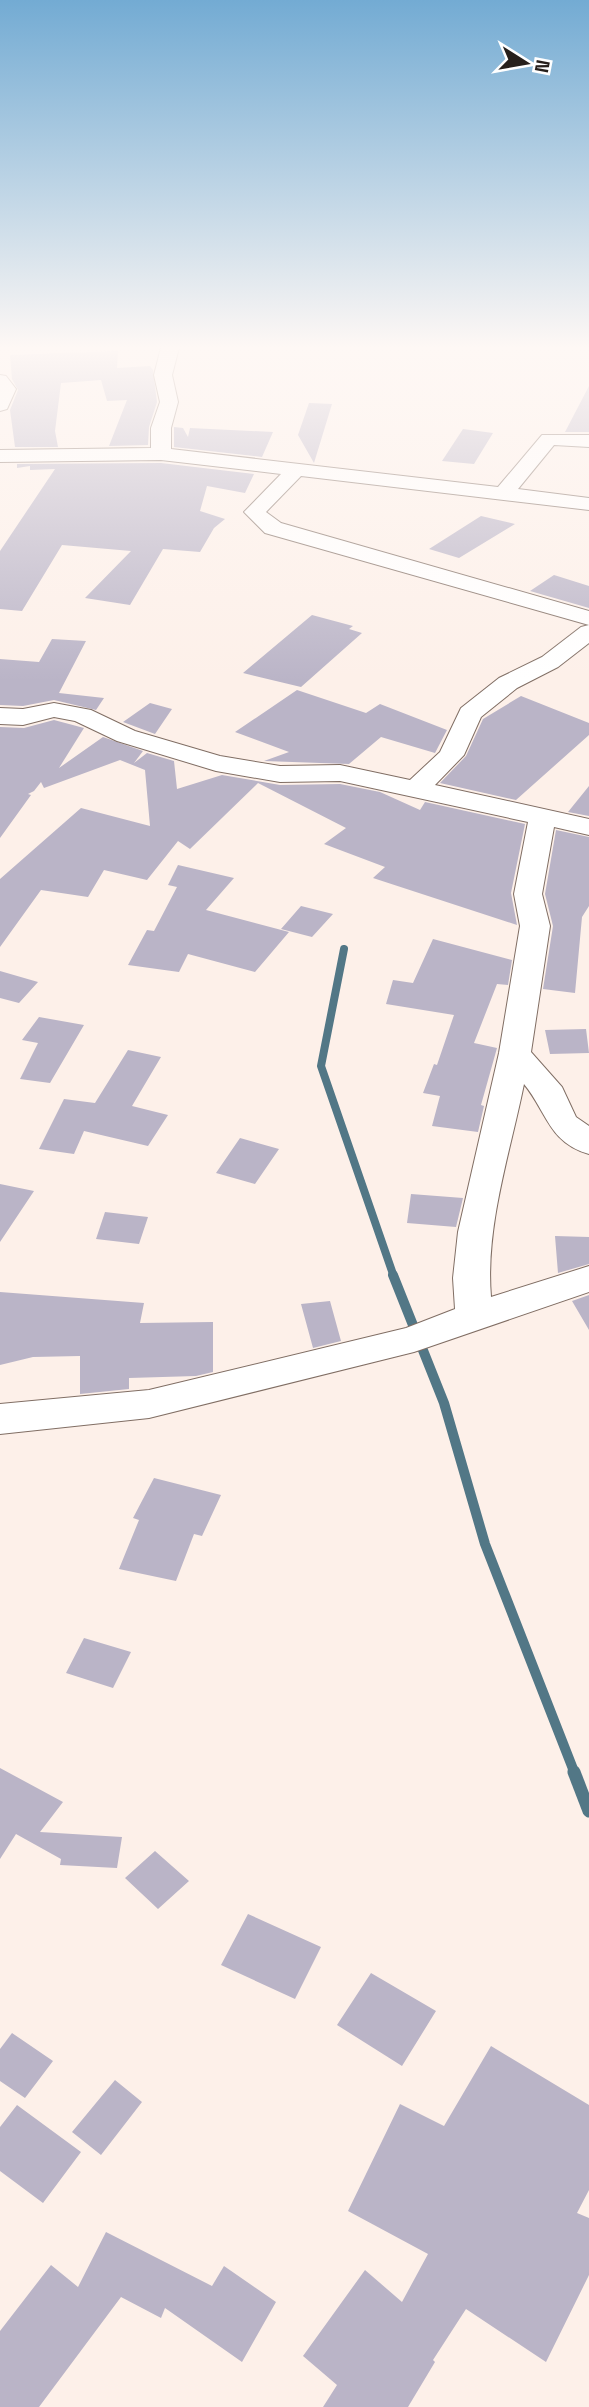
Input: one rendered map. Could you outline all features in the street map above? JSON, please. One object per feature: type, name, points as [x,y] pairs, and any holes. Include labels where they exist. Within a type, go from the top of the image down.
[{"type":"street","points":[[180,456],[589,504]]},
{"type":"street","points":[[504,493],[535,456]]},
{"type":"street","points":[[295,471],[254,512],[273,528],[589,618]]},
{"type":"street","points":[[421,790],[420,785],[451,755],[470,713],[508,683],[550,662],[589,632]]},
{"type":"street","points":[[0,716],[23,717],[54,710],[82,716],[126,736],[216,763],[280,774],[340,774],[589,827]]},
{"type":"street","points":[[443,1328],[471,1278],[476,1232],[515,1053],[534,926],[528,894],[531,867],[542,818]]},
{"type":"street","points":[[515,1053],[550,1094],[562,1122],[589,1143]]},
{"type":"street","points":[[0,1419],[149,1404],[443,1328],[589,1279]]},
{"type":"building","points":[[445,456],[479,456],[474,464],[442,461]]},
{"type":"building","points":[[161,463],[254,474],[245,493],[207,486],[200,511],[225,519],[214,528],[200,552],[163,549],[130,605],[85,598],[131,551],[62,545],[22,611],[0,609],[0,551],[55,469],[30,470],[30,466],[17,468],[17,464]]},
{"type":"building","points":[[481,516],[515,524],[459,558],[429,549]]},
{"type":"building","points":[[554,575],[589,586],[589,608],[530,591]]},
{"type":"building","points":[[312,615],[353,626],[349,629],[362,633],[301,687],[243,673]]},
{"type":"building","points":[[52,639],[86,641],[59,693],[104,698],[96,710],[54,700],[23,706],[0,705],[0,659],[39,662]]},
{"type":"building","points":[[297,690],[366,713],[380,704],[447,730],[435,753],[381,737],[349,764],[264,761],[289,752],[235,732]]},
{"type":"building","points":[[521,696],[589,723],[589,735],[516,800],[440,783],[466,756],[483,719]]},
{"type":"building","points":[[150,703],[172,709],[155,734],[123,722]]},
{"type":"building","points":[[54,720],[84,728],[59,768],[103,737],[143,751],[134,763],[147,753],[174,761],[177,789],[222,775],[280,785],[340,784],[380,792],[420,810],[425,802],[525,824],[511,893],[517,925],[373,878],[385,867],[324,844],[346,828],[258,783],[190,849],[178,841],[147,880],[104,870],[88,897],[41,890],[0,947],[0,879],[81,808],[150,826],[145,770],[120,760],[44,788],[41,782],[28,794],[31,795],[0,838],[0,727],[24,728]]},
{"type":"building","points":[[589,786],[589,816],[568,812]]},
{"type":"building","points":[[556,830],[589,837],[589,906],[582,917],[575,993],[543,989],[553,926],[545,894]]},
{"type":"building","points":[[178,865],[234,878],[206,910],[289,932],[255,972],[188,954],[179,972],[128,965],[147,930],[154,931],[177,887],[168,885]]},
{"type":"building","points":[[301,906],[333,914],[312,937],[281,929]]},
{"type":"building","points":[[433,939],[512,960],[508,985],[497,984],[474,1043],[497,1048],[481,1105],[484,1106],[478,1132],[432,1126],[440,1096],[423,1093],[434,1064],[437,1065],[454,1015],[386,1004],[393,980],[413,983]]},
{"type":"building","points":[[0,971],[38,982],[19,1003],[0,998]]},
{"type":"building","points":[[39,1017],[84,1025],[50,1083],[20,1079],[38,1043],[22,1040]]},
{"type":"building","points":[[586,1029],[589,1053],[550,1054],[545,1030]]},
{"type":"building","points":[[128,1050],[161,1057],[132,1106],[168,1115],[148,1146],[84,1131],[74,1154],[39,1149],[64,1099],[95,1103]]},
{"type":"building","points":[[240,1138],[279,1149],[255,1184],[216,1173]]},
{"type":"building","points":[[0,1184],[34,1191],[0,1242]]},
{"type":"building","points":[[411,1194],[463,1198],[456,1227],[407,1223]]},
{"type":"building","points":[[105,1212],[148,1217],[139,1244],[96,1239]]},
{"type":"building","points":[[555,1236],[589,1237],[589,1264],[558,1273]]},
{"type":"building","points":[[0,1292],[144,1303],[140,1323],[213,1322],[213,1372],[196,1376],[129,1378],[129,1389],[80,1394],[80,1356],[33,1357],[0,1365]]},
{"type":"building","points":[[589,1295],[589,1330],[572,1301]]},
{"type":"building","points":[[330,1301],[341,1341],[313,1348],[301,1304]]},
{"type":"building","points":[[154,1478],[221,1495],[202,1536],[194,1534],[176,1581],[119,1569],[139,1520],[133,1518]]},
{"type":"building","points":[[84,1638],[131,1652],[113,1688],[66,1673]]},
{"type":"building","points":[[0,1768],[63,1802],[40,1832],[122,1837],[117,1868],[60,1865],[61,1859],[16,1834],[0,1859]]},
{"type":"building","points":[[155,1851],[189,1881],[158,1909],[125,1878]]},
{"type":"building","points":[[248,1914],[321,1947],[295,1999],[221,1965]]},
{"type":"building","points":[[371,1973],[436,2011],[402,2066],[337,2025]]},
{"type":"building","points":[[12,2033],[53,2061],[25,2098],[0,2081],[0,2049]]},
{"type":"building","points":[[491,2046],[589,2105],[589,2190],[577,2213],[589,2218],[589,2275],[546,2362],[466,2309],[433,2360],[435,2362],[408,2407],[323,2407],[337,2385],[303,2356],[365,2270],[402,2302],[428,2254],[348,2211],[400,2104],[444,2126]]},
{"type":"building","points":[[115,2080],[142,2102],[101,2155],[72,2132]]},
{"type":"building","points":[[17,2105],[81,2152],[43,2203],[0,2171],[0,2127]]},
{"type":"building","points":[[106,2232],[212,2286],[224,2266],[276,2302],[242,2362],[165,2308],[161,2318],[121,2297],[39,2407],[0,2407],[0,2331],[51,2265],[78,2287]]},
{"type":"waterway","points":[[344,949],[321,1066],[394,1277]]},
{"type":"waterway","points":[[393,1275],[444,1403],[485,1544],[575,1774]]},
{"type":"waterway","points":[[574,1772],[589,1811]]}]
